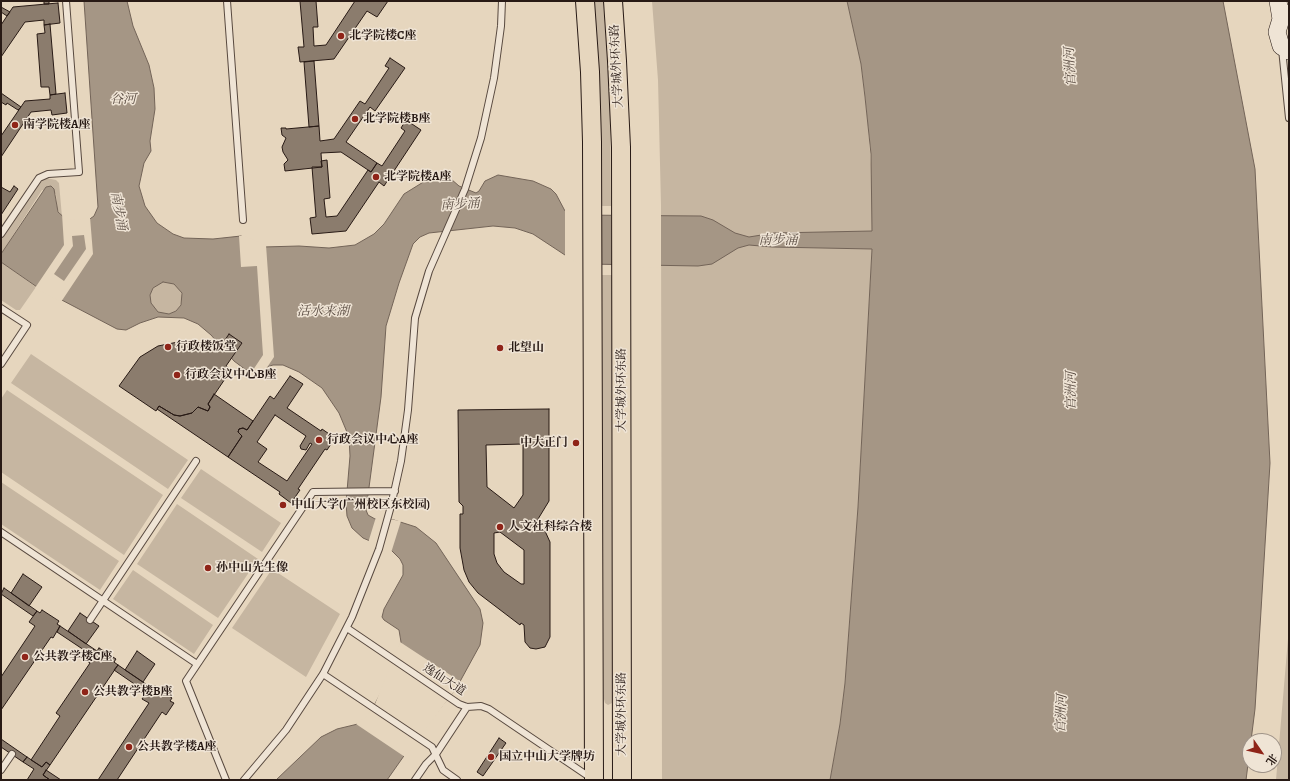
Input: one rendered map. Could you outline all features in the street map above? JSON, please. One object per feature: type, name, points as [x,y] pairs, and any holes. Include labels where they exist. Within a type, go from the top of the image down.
[{"type":"main road","points":[[585,1],[590,72],[593,206],[594,780]]},
{"type":"main road","name":"大学城外环东路","points":[[612,1],[619,100],[621,206],[622,780]]},
{"type":"street","points":[[1278,1],[1285,16],[1277,32],[1285,49]]},
{"type":"lane","points":[[1,234],[39,178],[46,175],[79,172],[66,1]]},
{"type":"lane","points":[[227,1],[243,220]]},
{"type":"lane","points":[[244,780],[286,730],[323,674],[347,628],[379,549],[395,491],[401,461],[408,410],[415,318],[429,271],[465,189],[481,138],[494,78],[501,26],[502,1]]},
{"type":"lane","points":[[1285,49],[1289,118]]},
{"type":"lane","points":[[1,308],[27,325],[1,364]]},
{"type":"lane","points":[[90,620],[196,461]]},
{"type":"lane","points":[[226,780],[186,680],[313,492],[395,491]]},
{"type":"lane","points":[[1,532],[197,664]]},
{"type":"lane","name":"逸仙大道","points":[[347,628],[450,698],[466,707],[481,706],[489,709],[594,780]]},
{"type":"lane","points":[[323,674],[432,747],[443,770],[458,780]]},
{"type":"lane","points":[[415,780],[426,764],[436,754],[466,707]]},
{"type":"lane","points":[[1,770],[12,754]]},
{"type":"shaded area","points":[[593,1],[603,1],[610,100],[611,206],[602,206],[599,71]]},
{"type":"shaded area","points":[[652,1],[847,1],[861,64],[868,125],[872,178],[872,249],[858,507],[845,683],[840,724],[830,780],[662,780],[661,205],[658,80]]},
{"type":"shaded area","points":[[46,178],[56,180],[59,183],[62,217],[57,209],[56,194],[42,190],[1,254],[1,239],[39,183]]},
{"type":"shaded area","points":[[1,262],[36,287],[20,310],[16,310],[1,300]]},
{"type":"shaded area","points":[[602,275],[612,275],[614,699],[612,703],[608,705],[605,703],[604,699]]},
{"type":"shaded area","points":[[163,282],[169,282],[179,289],[182,298],[181,304],[175,311],[169,314],[163,314],[153,307],[150,301],[150,295],[157,285]]},
{"type":"shaded area","points":[[31,354],[188,460],[168,489],[11,383]]},
{"type":"shaded area","points":[[7,390],[163,495],[124,555],[1,472],[1,399]]},
{"type":"shaded area","points":[[201,469],[281,523],[262,552],[181,498]]},
{"type":"shaded area","points":[[1,482],[119,561],[100,590],[1,524]]},
{"type":"shaded area","points":[[177,504],[258,559],[218,618],[137,564]]},
{"type":"shaded area","points":[[272,569],[340,614],[306,677],[232,628]]},
{"type":"shaded area","points":[[133,570],[213,625],[194,654],[113,599]]},
{"type":"shaded area","points":[[1289,627],[1289,780],[1276,780],[1277,773],[1282,773],[1282,733],[1280,733]]},
{"type":"water","points":[[84,1],[127,1],[133,26],[149,65],[154,88],[155,109],[150,141],[151,151],[144,163],[139,186],[145,206],[157,223],[173,234],[184,238],[213,239],[241,236],[263,247],[299,246],[329,248],[355,245],[374,234],[384,224],[404,194],[425,181],[438,178],[451,179],[459,186],[476,193],[485,181],[498,175],[533,181],[551,189],[556,194],[565,211],[574,215],[701,216],[713,220],[735,233],[749,237],[774,233],[872,231],[871,154],[865,97],[861,64],[847,1],[1223,1],[1255,169],[1270,463],[1255,709],[1252,733],[1242,733],[1242,773],[1247,773],[1246,780],[830,780],[840,724],[845,683],[858,507],[872,249],[772,247],[749,245],[738,248],[712,264],[698,266],[588,264],[568,257],[533,234],[515,228],[493,226],[429,233],[420,237],[413,244],[386,326],[381,397],[366,510],[368,515],[375,519],[394,520],[416,527],[436,543],[480,609],[483,623],[480,645],[457,687],[413,743],[387,780],[276,780],[321,737],[337,729],[362,723],[367,719],[387,681],[401,642],[399,630],[382,617],[384,609],[403,575],[403,565],[400,559],[391,550],[363,538],[352,528],[347,516],[346,503],[350,456],[349,437],[339,413],[322,388],[299,372],[283,365],[273,365],[254,371],[246,370],[234,361],[211,335],[198,324],[184,318],[158,317],[140,323],[126,330],[117,329],[37,287],[1,262],[1,254],[46,187],[51,186],[54,189],[58,212],[68,221],[87,221],[94,216],[98,207]],"holes":[[[163,282],[174,284],[182,293],[181,305],[176,311],[169,314],[158,312],[151,303],[150,295],[153,288]]]},
{"type":"pier","points":[[565,208],[574,213],[602,213],[602,266],[580,264],[565,257]]},
{"type":"pier","points":[[611,213],[661,213],[661,268],[612,267]]},
{"type":"pier","points":[[62,214],[69,219],[76,220],[90,217],[93,254],[61,302],[35,288],[64,245]],"holes":[[[84,235],[86,249],[64,281],[54,274],[73,246],[72,236]]]},
{"type":"pier","points":[[239,236],[245,236],[266,245],[274,357],[266,369],[254,373],[251,373],[263,355],[257,266],[241,267]]},
{"type":"pier","points":[[376,517],[401,521],[391,553],[368,543]]},
{"type":"pier","points":[[400,642],[461,682],[405,757],[356,724],[366,717],[375,704]]},
{"type":"building","points":[[44,1],[49,1],[49,4],[44,4]]},
{"type":"building","name":"北学院楼C座","points":[[300,1],[316,1],[318,27],[313,27],[314,46],[326,45],[355,1],[388,1],[377,17],[367,11],[334,59],[300,62],[298,47],[304,47]]},
{"type":"building","points":[[58,3],[60,23],[44,25],[44,20],[25,22],[1,57],[1,25],[13,7]]},
{"type":"building","points":[[1,7],[10,12],[7,16],[1,12]]},
{"type":"building","points":[[50,24],[56,94],[50,95],[49,87],[41,87],[37,34],[45,33],[44,25]]},
{"type":"building","name":"北学院楼B座","points":[[390,58],[405,68],[375,111],[370,107],[346,142],[377,163],[371,172],[341,152],[321,153],[322,167],[285,171],[284,164],[288,160],[282,147],[286,138],[282,135],[281,128],[286,129],[319,126],[320,141],[334,139],[360,101],[365,104],[389,68],[385,66]]},
{"type":"building","points":[[314,61],[319,126],[309,127],[304,62]]},
{"type":"building","points":[[1,93],[21,107],[18,110],[7,103],[6,105],[1,102]]},
{"type":"building","name":"南学院楼A座","points":[[65,93],[67,113],[52,115],[51,110],[31,112],[1,157],[1,136],[25,101],[50,99],[50,95]]},
{"type":"building","name":"北学院楼A座","points":[[406,120],[421,130],[384,186],[379,182],[346,231],[312,234],[310,218],[316,217],[312,167],[322,167],[321,161],[327,160],[330,198],[324,199],[326,217],[337,216],[368,170],[371,172],[377,163],[382,166],[405,131],[401,128]]},
{"type":"building","points":[[14,186],[18,189],[1,215],[1,187],[10,192]]},
{"type":"building","name":"行政会议中心B座","points":[[229,334],[242,343],[226,366],[231,370],[208,404],[210,407],[208,411],[198,407],[192,413],[180,416],[174,415],[159,406],[156,411],[119,386],[140,357],[158,346],[178,342],[188,342],[208,347],[217,352]]},
{"type":"building","name":"行政会议中心A座","points":[[290,376],[303,384],[287,408],[321,431],[322,429],[335,438],[327,450],[325,449],[298,489],[300,490],[291,503],[279,494],[280,492],[228,457],[242,436],[238,432],[239,429],[243,428],[247,430],[270,396],[274,399]],"holes":[[[275,415],[306,436],[300,446],[301,449],[306,450],[310,443],[312,444],[287,481],[258,462],[267,449],[257,442]]]},
{"type":"building","points":[[214,394],[253,421],[247,430],[243,428],[239,429],[238,432],[242,436],[228,457],[157,409],[159,406],[174,415],[180,416],[192,413],[198,407],[208,411],[210,407],[208,404]]},
{"type":"building","name":"人文社科综合楼","points":[[549,409],[549,501],[535,524],[545,531],[550,542],[550,637],[545,647],[536,649],[530,648],[525,642],[524,625],[521,623],[520,625],[478,593],[469,582],[464,570],[460,548],[460,514],[463,514],[463,506],[459,502],[458,410]],"holes":[[[523,444],[523,495],[514,508],[487,487],[486,445]],[[500,532],[524,550],[524,584],[521,584],[504,572],[497,563],[494,554],[494,533]]]},
{"type":"building","points":[[23,574],[42,587],[29,606],[11,593]]},
{"type":"building","points":[[4,588],[37,611],[33,616],[1,594]]},
{"type":"building","name":"公共教学楼C座","points":[[42,610],[59,621],[57,624],[60,626],[1,710],[1,677],[35,626],[29,622],[37,611],[40,613]]},
{"type":"building","points":[[80,613],[99,626],[86,644],[68,631]]},
{"type":"building","points":[[60,626],[94,649],[90,654],[57,632]]},
{"type":"building","name":"公共教学楼B座","points":[[99,648],[116,659],[114,662],[118,665],[50,765],[46,762],[42,767],[31,760],[60,716],[56,713],[90,663],[86,660],[94,649],[97,651]]},
{"type":"building","points":[[137,651],[155,664],[143,682],[125,670]]},
{"type":"building","points":[[118,665],[150,687],[146,692],[114,670]]},
{"type":"building","name":"公共教学楼A座","points":[[155,686],[172,698],[170,701],[174,703],[166,715],[162,712],[117,780],[98,780],[149,703],[142,699],[150,687],[153,689]]},
{"type":"building","name":"国立中山大学牌坊","points":[[499,738],[506,743],[483,776],[477,772]]},
{"type":"building","points":[[1,739],[27,757],[23,762],[1,747]]},
{"type":"building","points":[[27,757],[42,767],[46,762],[50,765],[43,775],[50,780],[27,780],[34,769],[23,762]]},
{"type":"building","points":[[46,770],[61,780],[50,780],[43,775]]},
{"type":"place","name":"北学院楼C座","points":[[341,36]]},
{"type":"place","name":"北学院楼B座","points":[[355,119]]},
{"type":"place","name":"南学院楼A座","points":[[15,125]]},
{"type":"place","name":"北学院楼A座","points":[[376,177]]},
{"type":"place","name":"行政楼饭堂","points":[[168,347]]},
{"type":"place","name":"北望山","points":[[500,348]]},
{"type":"place","name":"行政会议中心B座","points":[[177,375]]},
{"type":"place","name":"行政会议中心A座","points":[[319,440]]},
{"type":"place","name":"中大正门","points":[[576,443]]},
{"type":"place","name":"中山大学(广州校区东校园)","points":[[283,505]]},
{"type":"place","name":"人文社科综合楼","points":[[500,527]]},
{"type":"place","name":"孙中山先生像","points":[[208,568]]},
{"type":"place","name":"公共教学楼C座","points":[[25,657]]},
{"type":"place","name":"公共教学楼B座","points":[[85,692]]},
{"type":"place","name":"公共教学楼A座","points":[[129,747]]},
{"type":"place","name":"国立中山大学牌坊","points":[[491,757]]},
{"type":"water label","name":"官洲河","points":[[1071,67]]},
{"type":"water label","name":"谷河","points":[[123,100]]},
{"type":"water label","name":"南步涌","points":[[460,205]]},
{"type":"water label","name":"南步涌","points":[[118,211]]},
{"type":"water label","name":"南步涌","points":[[778,241]]},
{"type":"water label","name":"活水来湖","points":[[323,312]]},
{"type":"water label","name":"官洲河","points":[[1072,391]]},
{"type":"water label","name":"官洲河","points":[[1062,714]]}]
